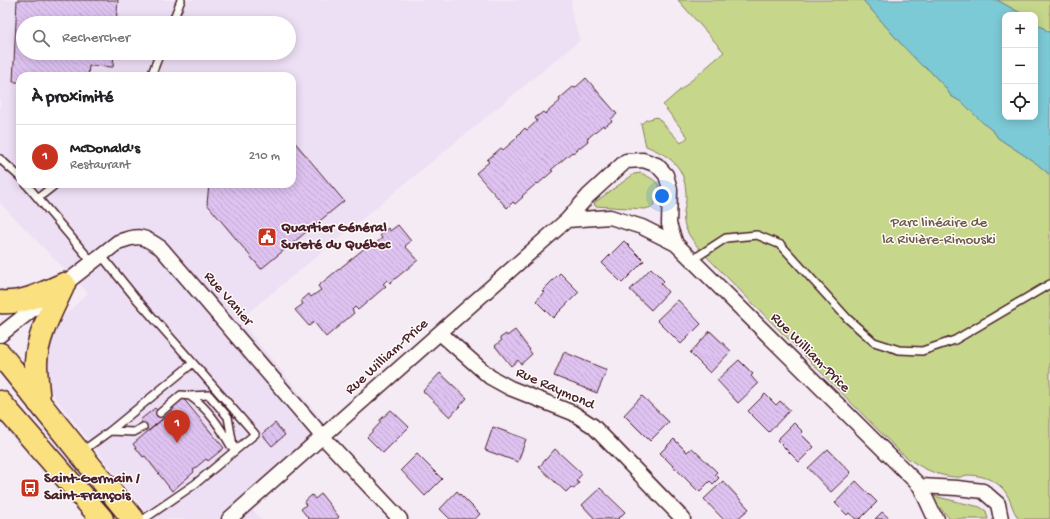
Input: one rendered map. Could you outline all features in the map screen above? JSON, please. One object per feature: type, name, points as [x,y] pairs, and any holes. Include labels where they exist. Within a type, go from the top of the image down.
[{"type":"main road","points":[[0,302],[10,303],[33,297],[64,284]]},
{"type":"main road","points":[[39,403],[36,361],[39,344],[64,284]]},
{"type":"main road","points":[[0,354],[133,519]]},
{"type":"main road","points":[[0,402],[102,519]]},
{"type":"street","name":"Rue William-Price","points":[[229,519],[567,220],[588,196],[626,161],[643,160],[657,165],[666,175],[670,189],[669,224],[676,244]]},
{"type":"street","name":"Rue William-Price","points":[[567,220],[610,217],[642,227],[676,244],[920,486],[933,514],[937,519]]},
{"type":"street","name":"Rue Vanier","points":[[0,335],[118,242],[131,237],[145,238],[161,248],[323,437],[400,519]]},
{"type":"street","name":"Rue Raymond","points":[[440,333],[490,377],[510,388],[573,413],[593,426],[683,519]]},
{"type":"street","points":[[920,486],[983,491],[998,504],[1001,519]]},
{"type":"lane","points":[[175,16],[181,0]]},
{"type":"lane","points":[[153,72],[157,60]]},
{"type":"lane","points":[[0,159],[16,173]]},
{"type":"lane","points":[[29,188],[134,296],[255,434],[195,484],[144,519]]},
{"type":"lane","points":[[38,198],[51,188]]},
{"type":"lane","points":[[692,260],[726,238],[757,235],[781,245],[848,319],[874,342],[899,350],[922,351],[955,340],[1050,284]]},
{"type":"lane","points":[[80,452],[110,431],[193,363]]},
{"type":"lane","points":[[160,413],[181,395],[209,395],[228,417],[234,451]]},
{"type":"lane","points":[[190,396],[198,402],[218,424],[234,451]]},
{"type":"lane","points":[[110,431],[134,432],[143,427]]},
{"type":"shaded area","points":[[0,0],[571,0],[572,15],[580,40],[239,320],[334,434],[249,506],[261,519],[151,519],[52,393],[42,372],[52,327],[88,293],[0,203]]},
{"type":"green space","name":"Parc linéaire de la Rivière-Rimouski","points":[[678,0],[863,0],[902,45],[945,87],[951,96],[963,103],[994,132],[998,138],[1036,163],[1050,175],[1050,519],[1019,519],[1006,493],[996,483],[980,476],[967,475],[956,477],[933,472],[906,457],[701,251],[693,241],[688,234],[684,222],[686,198],[683,176],[675,163],[669,158],[646,146],[641,124],[646,120],[657,117],[681,143],[688,137],[663,105],[724,52]]},
{"type":"green space","points":[[997,0],[1050,0],[1050,33],[1038,24],[1038,12],[1019,12]]},
{"type":"green space","points":[[641,173],[653,179],[659,186],[659,195],[652,207],[645,209],[595,206],[594,203],[634,174]]},
{"type":"green space","points":[[929,495],[980,507],[986,511],[988,519],[950,519]]},
{"type":"water","points":[[863,0],[997,0],[1019,12],[1002,12],[1002,120],[1038,120],[1038,24],[1050,33],[1050,175],[1036,163],[998,138],[994,132],[963,103],[951,96],[945,87],[928,69],[922,66]]},
{"type":"building","points":[[17,0],[118,0],[117,16],[16,16]]},
{"type":"building","points":[[16,20],[16,60],[114,60],[113,67],[89,66],[88,72],[16,72],[16,82],[13,82]]},
{"type":"building","points":[[586,78],[617,114],[611,119],[612,121],[604,127],[603,125],[587,139],[588,141],[573,153],[572,152],[551,170],[553,171],[522,196],[523,197],[515,204],[513,202],[507,208],[476,173],[489,162],[487,160],[501,148],[503,150],[518,137],[517,136],[525,128],[527,130],[537,121],[535,118],[543,112],[545,114],[560,101],[559,99]]},
{"type":"building","name":"Quartier Général Sureté du Québec","points":[[296,144],[344,201],[261,269],[207,204],[209,188],[296,188]]},
{"type":"building","points":[[398,225],[411,241],[405,246],[418,260],[390,283],[387,280],[383,284],[386,286],[358,310],[355,307],[352,310],[354,313],[326,337],[314,322],[309,326],[295,310],[303,304],[301,301],[309,294],[311,297],[321,290],[318,286],[371,243],[373,246],[382,238],[380,235],[388,228],[390,231]]},
{"type":"building","points":[[624,241],[644,261],[622,283],[602,263]]},
{"type":"building","points":[[651,268],[664,281],[661,284],[668,292],[651,310],[630,290]]},
{"type":"building","points":[[560,273],[579,292],[553,318],[536,301],[544,292],[542,291]]},
{"type":"building","points":[[678,300],[701,324],[681,344],[657,320]]},
{"type":"building","points":[[515,330],[532,354],[521,364],[518,360],[511,366],[495,346],[502,340],[500,338],[506,334],[507,336]]},
{"type":"building","points":[[710,331],[731,351],[710,373],[690,353]]},
{"type":"building","points":[[564,352],[607,370],[597,393],[554,376]]},
{"type":"building","points":[[739,360],[753,374],[751,376],[758,384],[738,403],[717,380]]},
{"type":"building","points":[[440,373],[467,398],[450,417],[423,391]]},
{"type":"building","points":[[765,394],[776,405],[780,401],[790,410],[769,432],[748,411]]},
{"type":"building","points":[[642,396],[669,422],[650,441],[624,415]]},
{"type":"building","points":[[182,397],[224,448],[208,461],[206,459],[193,470],[194,472],[172,491],[145,456],[143,457],[133,444],[174,409],[172,406]]},
{"type":"building","points":[[155,408],[164,418],[149,431],[140,420]]},
{"type":"building","points":[[391,410],[409,427],[383,453],[367,437],[380,423],[380,420]]},
{"type":"building","points":[[275,423],[285,435],[272,446],[262,434]]},
{"type":"building","points":[[794,423],[803,432],[801,434],[814,447],[799,462],[777,440]]},
{"type":"building","points":[[493,427],[526,439],[518,462],[485,450]]},
{"type":"building","points":[[674,439],[687,452],[692,448],[717,472],[715,474],[719,478],[713,484],[710,481],[699,492],[660,453]]},
{"type":"building","points":[[555,449],[582,474],[576,481],[579,483],[574,489],[571,487],[566,492],[539,467]]},
{"type":"building","points":[[828,449],[851,473],[831,492],[808,468]]},
{"type":"building","points":[[417,454],[442,479],[425,496],[401,470]]},
{"type":"building","points":[[723,481],[749,509],[737,519],[723,519],[704,499]]},
{"type":"building","points":[[856,481],[877,502],[860,519],[856,519],[849,513],[847,515],[835,503]]},
{"type":"building","points":[[600,488],[625,512],[618,519],[595,519],[582,505]]},
{"type":"building","points":[[457,491],[480,514],[475,519],[450,519],[440,509]]},
{"type":"building","points":[[321,494],[339,517],[337,519],[309,519],[301,509],[306,505],[304,502],[312,495],[315,499]]},
{"type":"building","points":[[882,512],[890,519],[875,519]]},
{"type":"place","name":"Quartier Général Sureté du Québec","points":[[267,237]]},
{"type":"place","name":"McDonald's","points":[[177,443]]},
{"type":"place","name":"Saint-Germain / Saint-François","points":[[30,488]]}]
